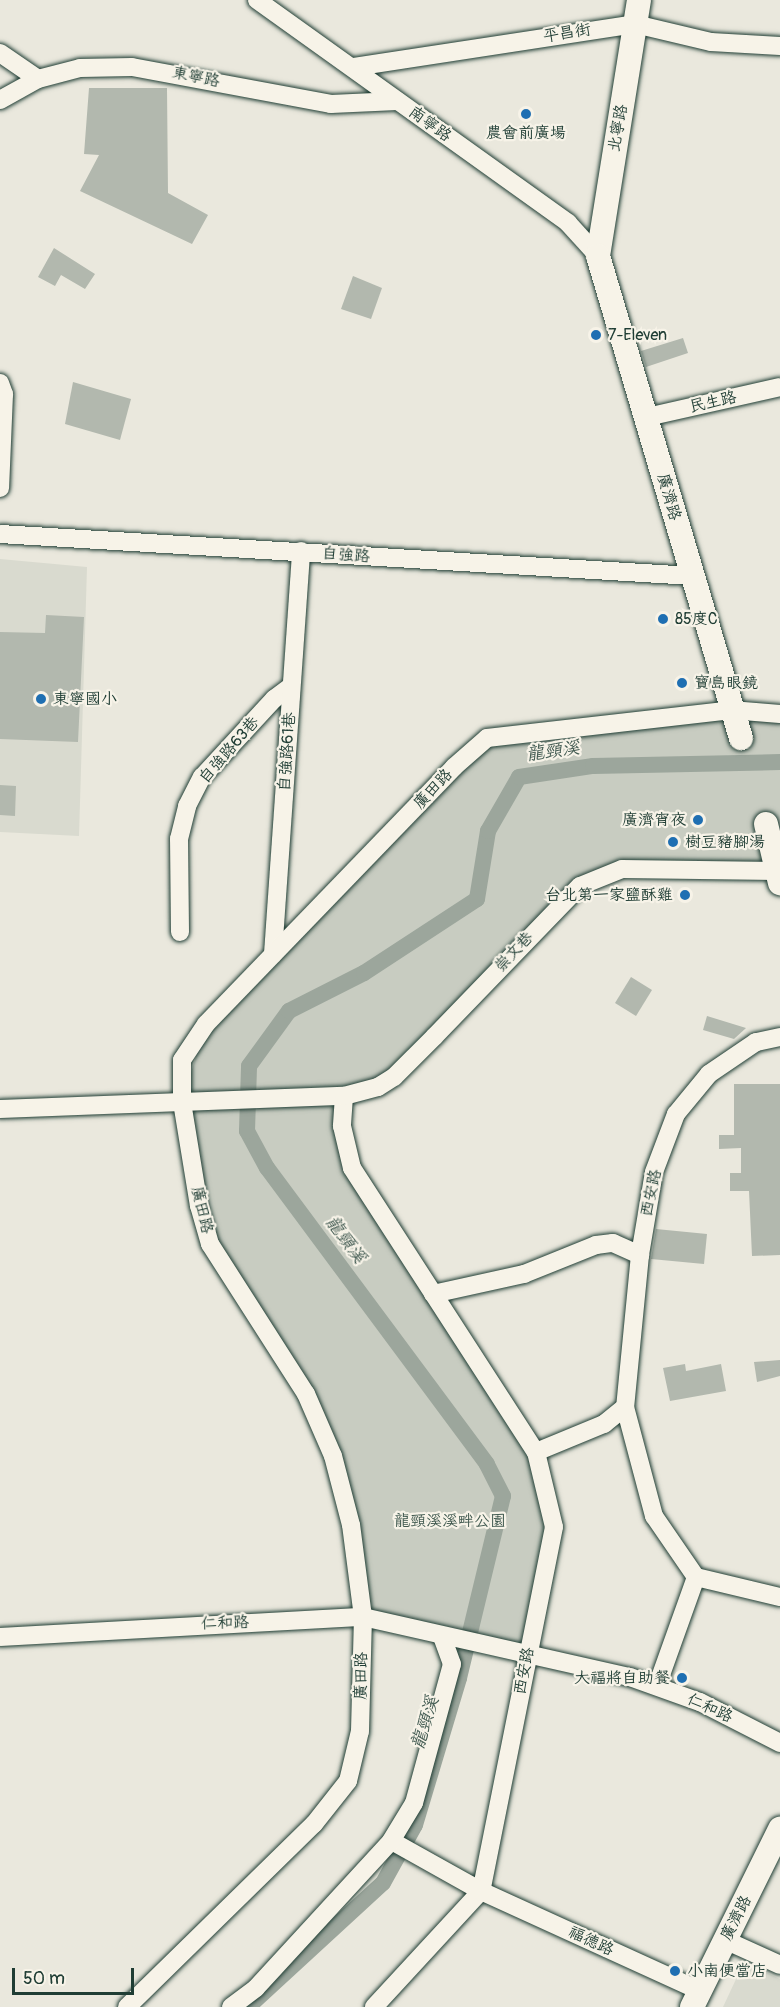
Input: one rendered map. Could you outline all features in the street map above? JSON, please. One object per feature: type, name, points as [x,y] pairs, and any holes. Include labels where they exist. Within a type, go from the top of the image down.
[{"type":"main road","name":"北寧路","points":[[598,256],[639,0]]},
{"type":"main road","name":"廣濟路","points":[[598,256],[741,738]]},
{"type":"main road","points":[[766,824],[779,875]]},
{"type":"main road","name":"廣濟路","points":[[696,1999],[780,1829]]},
{"type":"street","name":"南寧路","points":[[257,0],[354,67],[397,101],[568,223],[598,256]]},
{"type":"street","name":"平昌街","points":[[354,67],[635,24],[711,42],[780,46]]},
{"type":"street","points":[[0,52],[38,79]]},
{"type":"street","name":"東寧路","points":[[0,99],[38,79],[80,68],[132,67],[331,104],[397,101]]},
{"type":"street","points":[[0,383],[4,394],[0,488]]},
{"type":"street","name":"民生路","points":[[646,417],[780,387]]},
{"type":"street","name":"自強路","points":[[0,534],[301,551],[556,571],[692,576]]},
{"type":"street","name":"自強路61巷","points":[[273,954],[301,551]]},
{"type":"street","name":"自強路63巷","points":[[180,932],[179,839],[187,806],[202,777],[274,699],[291,686]]},
{"type":"street","name":"廣田路","points":[[127,2007],[314,1824],[348,1781],[360,1731],[363,1617],[351,1525],[333,1456],[306,1394],[210,1244],[198,1206],[182,1102],[182,1060],[206,1024],[454,767],[488,738],[731,710],[780,714]]},
{"type":"street","name":"崇文巷","points":[[0,1109],[344,1096],[378,1087],[394,1077],[580,886],[622,869],[779,875]]},
{"type":"street","name":"西安路","points":[[696,1577],[654,1516],[625,1407],[639,1255],[654,1172],[676,1114],[710,1074],[756,1042],[780,1037]]},
{"type":"street","name":"西安路","points":[[344,1096],[342,1126],[352,1168],[536,1452],[554,1527],[482,1891]]},
{"type":"street","points":[[433,1294],[524,1274],[596,1245],[613,1243],[639,1255]]},
{"type":"street","points":[[536,1452],[604,1424],[625,1407]]},
{"type":"street","points":[[657,1686],[696,1577],[780,1597]]},
{"type":"street","name":"仁和路","points":[[0,1637],[363,1617],[657,1686],[700,1702],[780,1743]]},
{"type":"street","points":[[231,2007],[256,1988],[391,1841],[414,1803],[452,1664],[445,1636]]},
{"type":"street","name":"福德路","points":[[397,1844],[482,1891],[696,1999]]},
{"type":"street","points":[[374,2007],[482,1891]]},
{"type":"street","points":[[725,1940],[780,1965]]},
{"type":"shaded area","name":"東寧國小","points":[[0,559],[87,567],[79,836],[0,832]]},
{"type":"shaded area","points":[[744,1962],[780,1979],[780,2007],[723,2007]]},
{"type":"green space","name":"龍頸溪溪畔公園","points":[[780,714],[780,875],[622,869],[580,886],[394,1077],[344,1096],[352,1168],[536,1452],[554,1527],[527,1655],[363,1617],[333,1456],[210,1244],[182,1102],[206,1024],[487,738]]},
{"type":"building","points":[[89,88],[167,88],[168,193],[208,215],[192,244],[80,191],[99,155],[84,154]]},
{"type":"building","points":[[54,248],[95,274],[85,289],[61,275],[55,286],[38,277]]},
{"type":"building","points":[[353,276],[382,288],[371,319],[341,309]]},
{"type":"building","points":[[683,338],[688,353],[646,367],[641,351]]},
{"type":"building","points":[[73,382],[131,399],[120,440],[65,424]]},
{"type":"building","points":[[46,615],[84,617],[78,742],[0,739],[0,632],[45,633]]},
{"type":"building","points":[[0,785],[16,786],[15,816],[0,815]]},
{"type":"building","points":[[631,977],[652,990],[636,1016],[615,1003]]},
{"type":"building","points":[[707,1016],[746,1028],[734,1039],[703,1030]]},
{"type":"building","points":[[734,1084],[780,1084],[780,1255],[752,1256],[749,1191],[730,1191],[730,1173],[741,1173],[741,1148],[719,1149],[719,1135],[734,1135]]},
{"type":"building","points":[[656,1229],[707,1234],[704,1264],[651,1259]]},
{"type":"building","points":[[780,1360],[780,1376],[757,1382],[754,1362]]},
{"type":"building","points":[[685,1364],[686,1371],[721,1364],[726,1391],[670,1401],[663,1368]]},
{"type":"waterway","name":"龍頸溪","points":[[248,2007],[383,1883],[415,1825],[459,1678],[503,1496],[487,1464],[267,1168],[247,1131],[249,1066],[289,1011],[364,973],[477,899],[488,831],[519,777],[593,766],[780,762]]},
{"type":"place","name":"農會前廣場","points":[[526,114]]},
{"type":"place","name":"7-Eleven","points":[[596,335]]},
{"type":"place","name":"85度C","points":[[663,619]]},
{"type":"place","name":"寶島眼鏡","points":[[682,683]]},
{"type":"place","name":"東寧國小","points":[[41,699]]},
{"type":"place","name":"廣濟宵夜","points":[[698,820]]},
{"type":"place","name":"樹豆豬腳湯","points":[[673,842]]},
{"type":"place","name":"台北第一家鹽酥雞","points":[[685,895]]},
{"type":"place","name":"大福將自助餐","points":[[682,1678]]},
{"type":"place","name":"小南便當店","points":[[675,1971]]}]
